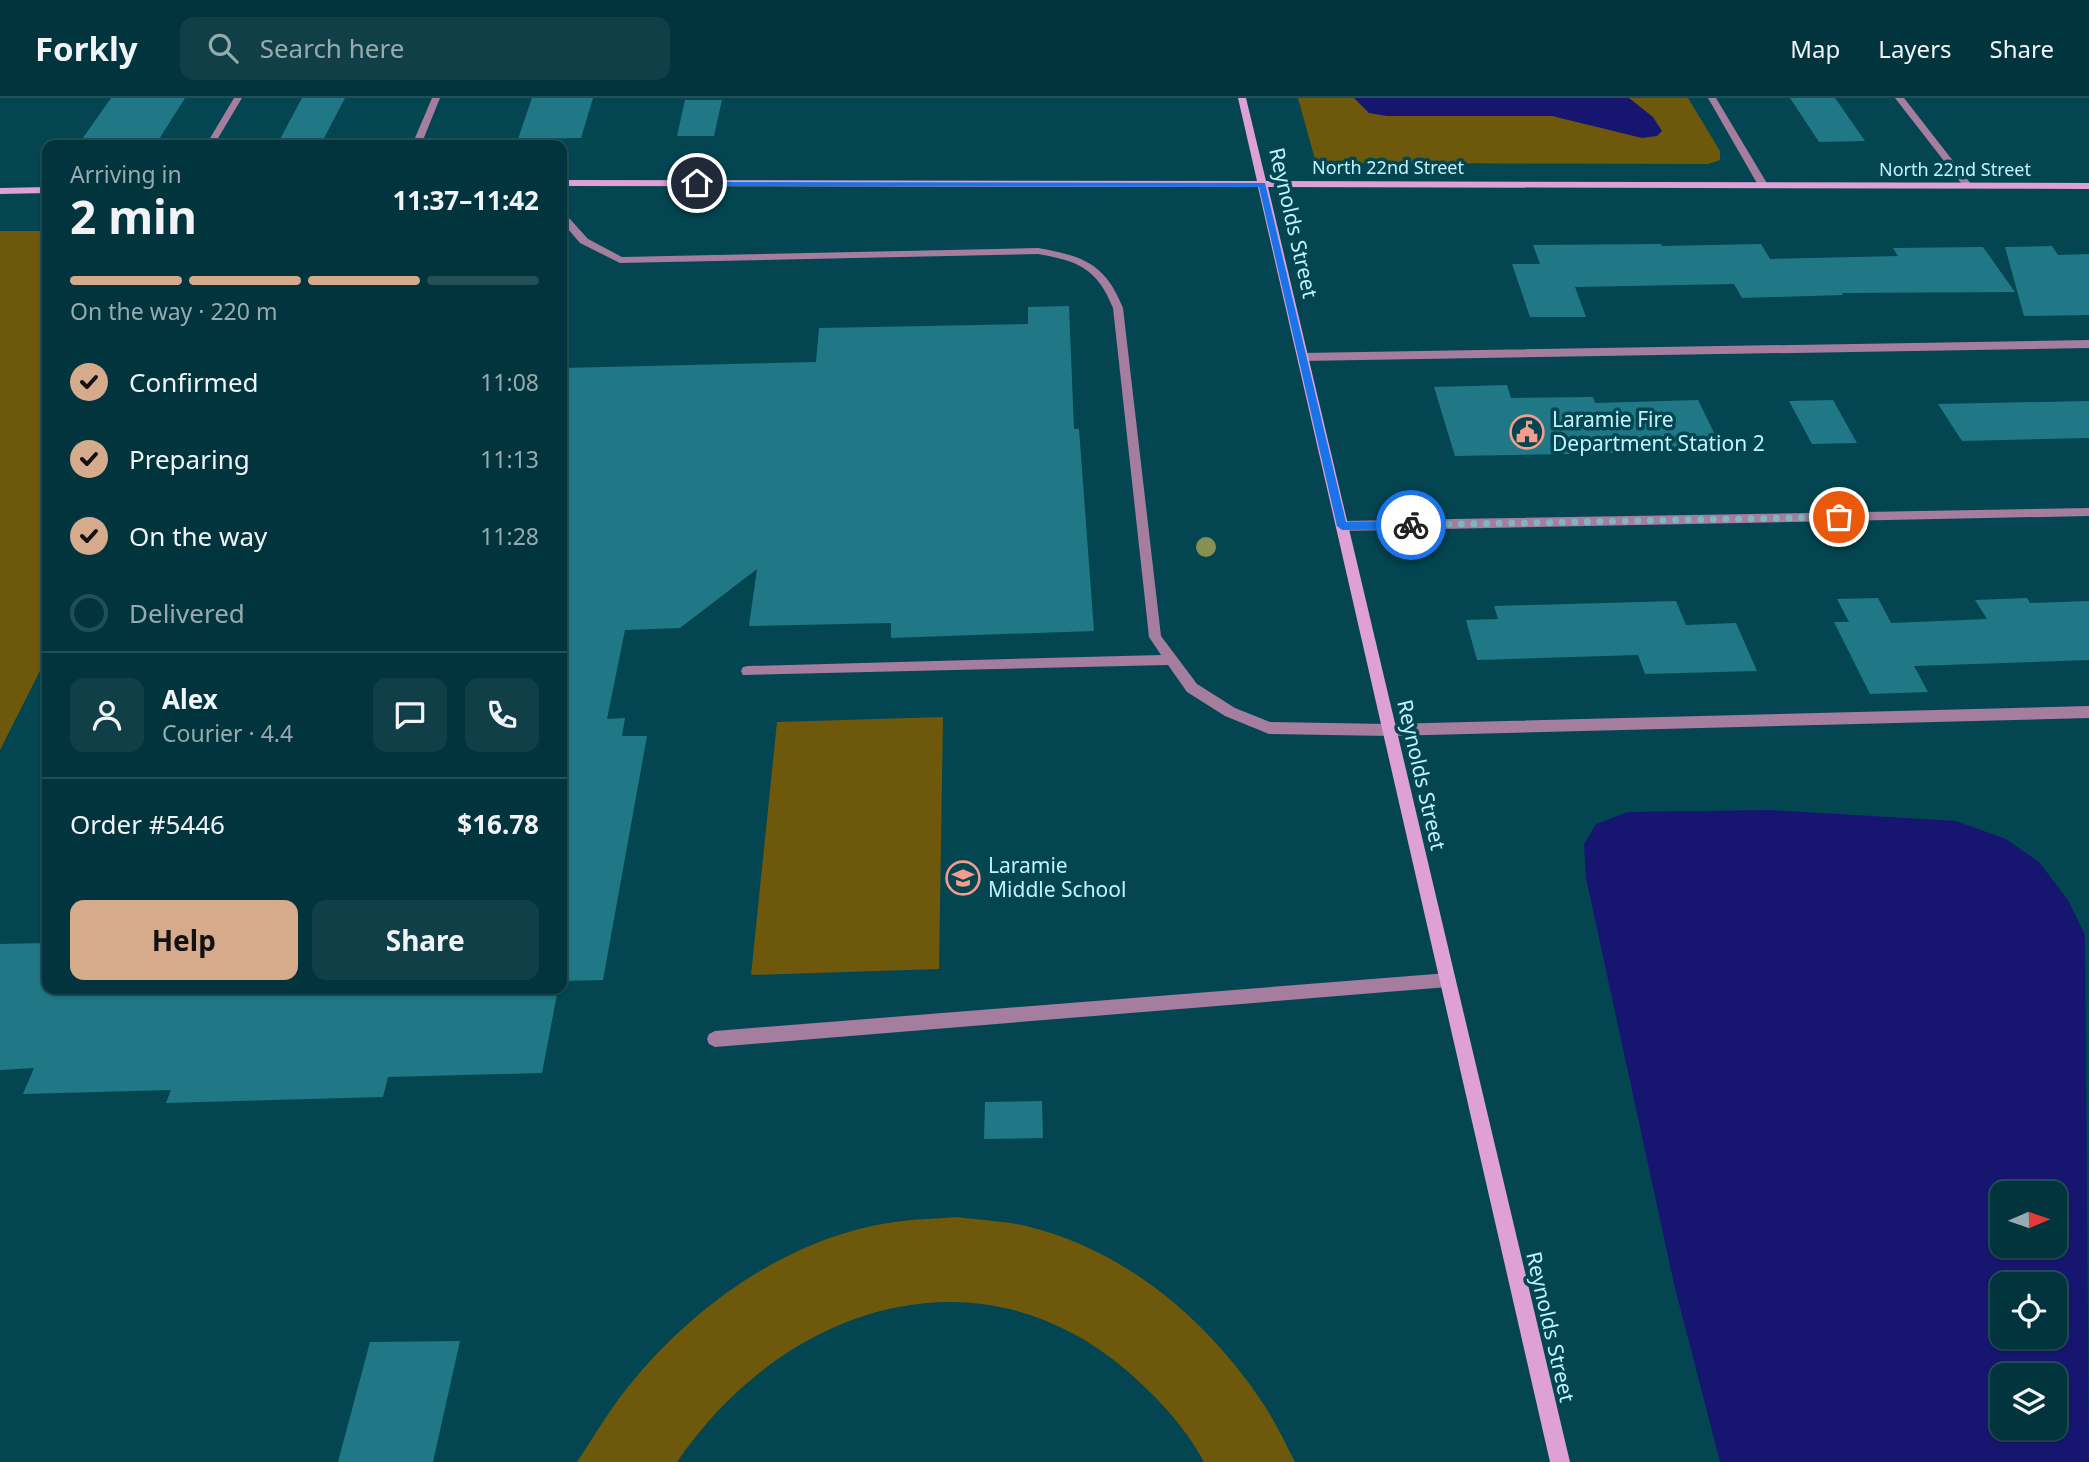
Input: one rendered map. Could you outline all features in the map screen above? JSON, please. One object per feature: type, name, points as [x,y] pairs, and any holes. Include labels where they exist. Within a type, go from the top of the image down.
[{"type":"street","points":[[213,140],[238,98]]},
{"type":"street","points":[[418,140],[436,98]]},
{"type":"street","name":"Reynolds Street","points":[[1242,98],[1560,1462]]},
{"type":"street","points":[[1712,98],[1763,185]]},
{"type":"street","points":[[1899,98],[1968,186]]},
{"type":"street","name":"North 22nd Street","points":[[567,183],[2089,186]]},
{"type":"street","points":[[0,191],[42,190]]},
{"type":"street","points":[[567,222],[583,241],[621,260],[1038,251],[1079,258],[1101,276],[1113,292],[1118,308],[1156,637],[1192,688],[1230,712],[1269,727],[1389,730],[2089,712]]},
{"type":"street","points":[[1302,357],[2089,344]]},
{"type":"street","points":[[1342,526],[2089,512]]},
{"type":"street","points":[[748,671],[1171,660]]},
{"type":"street","points":[[715,1039],[1448,980]]},
{"type":"shaded area","points":[[1298,98],[1688,98],[1720,151],[1720,160],[1708,164],[1316,163]]},
{"type":"shaded area","points":[[1354,98],[1629,98],[1653,117],[1662,131],[1657,136],[1642,138],[1552,116],[1387,116],[1369,113]]},
{"type":"shaded area","points":[[0,231],[42,231],[42,667],[0,750]]},
{"type":"shaded area","points":[[943,717],[939,969],[751,975],[777,722]]},
{"type":"shaded area","points":[[1771,810],[1956,821],[2006,839],[2039,862],[2068,900],[2085,935],[2089,1462],[1720,1462],[1674,1284],[1586,878],[1584,844],[1596,824],[1628,812]]},
{"type":"shaded area","points":[[957,1217],[1018,1224],[1063,1237],[1098,1252],[1162,1293],[1218,1345],[1242,1374],[1268,1412],[1295,1462],[1204,1462],[1179,1424],[1147,1389],[1125,1369],[1066,1330],[1005,1308],[944,1302],[883,1310],[824,1332],[769,1365],[720,1409],[677,1462],[577,1462],[621,1396],[653,1358],[681,1330],[743,1281],[813,1244],[850,1231],[896,1222]]},
{"type":"building","points":[[111,98],[185,98],[159,140],[82,140]]},
{"type":"building","points":[[302,98],[345,98],[323,140],[280,140]]},
{"type":"building","points":[[532,98],[593,98],[581,138],[518,139]]},
{"type":"building","points":[[1790,98],[1835,98],[1865,141],[1819,142]]},
{"type":"building","points":[[685,100],[722,100],[714,136],[677,136]]},
{"type":"building","points":[[1761,244],[1770,259],[1898,256],[1893,248],[1983,247],[2015,292],[1842,293],[1843,295],[1742,298],[1734,284],[1575,287],[1586,317],[1530,317],[1512,264],[1540,264],[1533,245]]},
{"type":"building","points":[[2052,246],[2058,255],[2089,254],[2089,315],[2024,316],[2005,247]]},
{"type":"building","points":[[1069,306],[1074,429],[1079,429],[1094,631],[891,638],[891,623],[749,626],[757,569],[680,628],[625,630],[607,719],[625,718],[622,736],[647,736],[603,980],[567,981],[567,368],[816,362],[819,328],[1028,324],[1028,307]]},
{"type":"building","name":"Laramie Fire Department Station 2","points":[[1507,385],[1511,398],[1593,397],[1595,403],[1698,400],[1721,447],[1614,450],[1615,453],[1455,456],[1434,387]]},
{"type":"building","points":[[1833,400],[1857,443],[1812,444],[1789,401]]},
{"type":"building","points":[[2089,401],[2089,438],[1962,441],[1938,404]]},
{"type":"building","points":[[1878,598],[1891,623],[1987,619],[1975,600],[2027,598],[2030,603],[2089,601],[2089,660],[1914,666],[1928,692],[1870,694],[1834,622],[1849,622],[1837,599]]},
{"type":"building","points":[[1676,601],[1686,625],[1736,623],[1757,671],[1645,674],[1638,655],[1477,660],[1466,620],[1498,619],[1494,606]]},
{"type":"building","points":[[42,943],[42,994],[557,994],[542,1073],[388,1077],[383,1097],[166,1103],[171,1090],[23,1094],[34,1068],[0,1070],[0,944]]},
{"type":"building","points":[[1042,1101],[1043,1138],[984,1139],[985,1102]]},
{"type":"building","points":[[460,1341],[433,1462],[338,1462],[370,1342]]},
{"type":"way so far","points":[[1411,525],[1839,517]]},
{"type":"place","name":"Laramie Fire Department Station 2","points":[[1527,432]]},
{"type":"place","name":"Laramie Middle School","points":[[963,878]]},
{"type":"route","points":[[697,183],[1262,184],[1342,526],[1411,525]]}]
